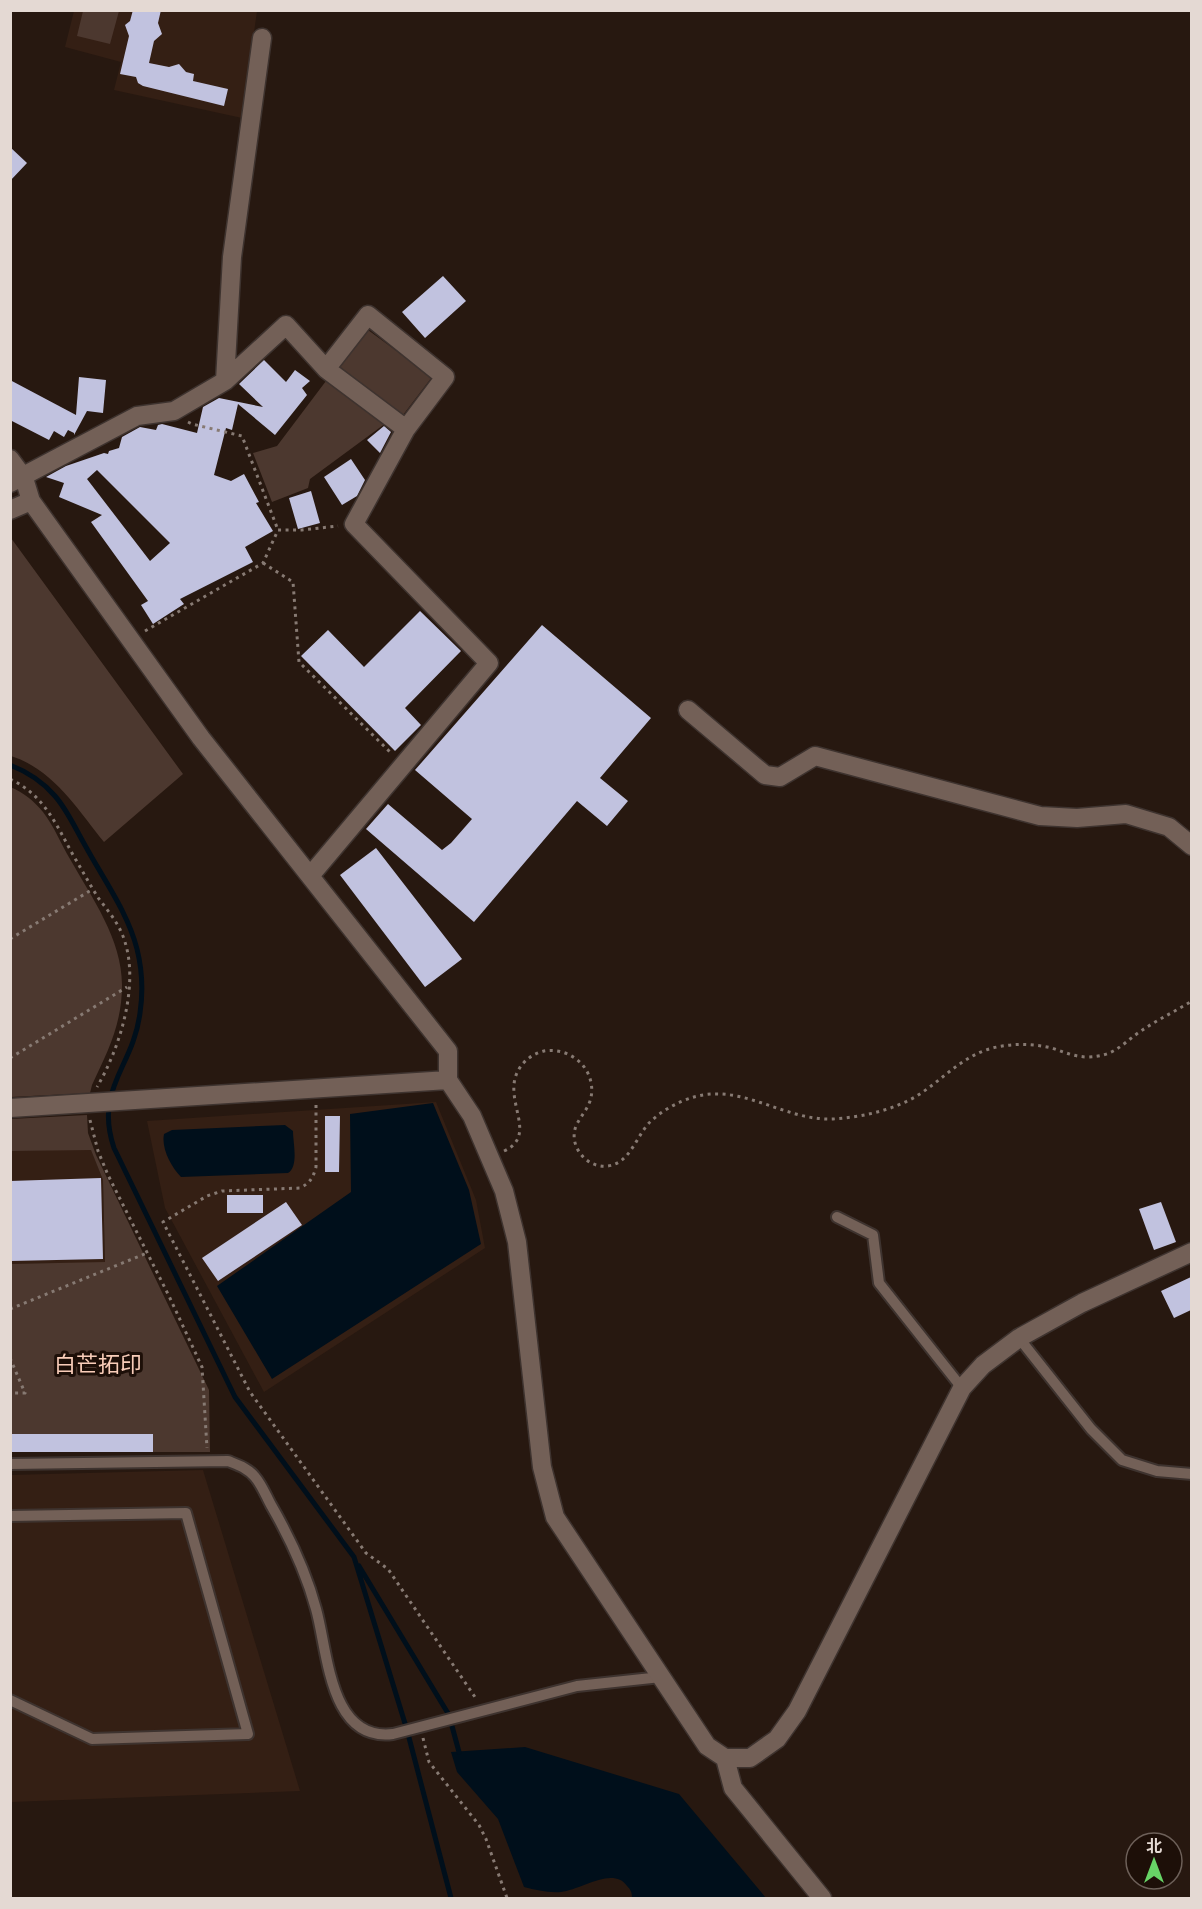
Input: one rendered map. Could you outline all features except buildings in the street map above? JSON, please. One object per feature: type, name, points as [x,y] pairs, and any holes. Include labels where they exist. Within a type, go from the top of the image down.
[{"type":"street","points":[[225,381],[232,258],[262,38]]},
{"type":"street","points":[[310,876],[489,663],[354,524],[406,429],[445,377],[368,315],[326,369]]},
{"type":"street","points":[[17,480],[137,416],[174,411],[225,381],[286,325],[326,369],[406,429]]},
{"type":"street","points":[[10,459],[17,480],[31,501],[201,738],[448,1051],[448,1080],[472,1116],[504,1191],[517,1242],[542,1467],[555,1517],[707,1746],[725,1758],[750,1758],[777,1739],[797,1711],[962,1388],[983,1365],[1019,1338],[1082,1303],[1191,1251]]},
{"type":"street","points":[[10,510],[31,501]]},
{"type":"street","points":[[688,710],[765,775],[780,777],[815,756],[1040,816],[1077,818],[1126,813],[1168,827],[1191,846]]},
{"type":"street","points":[[10,1108],[448,1080]]},
{"type":"street","points":[[725,1758],[733,1788],[822,1899]]},
{"type":"lane","points":[[837,1217],[873,1235],[879,1283],[962,1388]]},
{"type":"lane","points":[[1019,1338],[1091,1429],[1122,1460],[1157,1471],[1191,1474]]},
{"type":"lane","points":[[10,1464],[228,1461],[243,1467],[255,1477],[290,1539],[306,1574],[317,1611],[330,1677],[341,1703],[357,1726],[368,1733],[380,1736],[393,1734],[577,1686],[661,1677]]},
{"type":"lane","points":[[10,1516],[186,1513],[248,1734],[92,1738],[10,1700]]},
{"type":"path","points":[[130,639],[263,563],[278,530],[242,436],[192,424],[174,411]]},
{"type":"path","points":[[278,530],[302,530],[354,524]]},
{"type":"path","points":[[263,563],[293,582],[299,662],[403,765]]},
{"type":"path","points":[[10,779],[27,788],[44,804],[93,889],[117,922],[125,941],[130,968],[120,1039],[91,1104],[98,1151],[202,1367],[207,1462]]},
{"type":"path","points":[[10,939],[93,889]]},
{"type":"path","points":[[10,1058],[128,987]]},
{"type":"path","points":[[484,1145],[493,1150],[504,1151],[513,1147],[519,1138],[520,1128],[513,1094],[513,1082],[524,1062],[545,1051],[568,1054],[585,1068],[592,1090],[590,1102],[576,1127],[574,1139],[585,1160],[596,1165],[608,1166],[628,1155],[650,1123],[671,1107],[695,1097],[721,1094],[747,1097],[771,1108],[800,1116],[830,1119],[860,1117],[889,1109],[915,1096],[961,1062],[987,1050],[1028,1045],[1055,1049],[1076,1056],[1099,1056],[1110,1053],[1129,1042],[1136,1034],[1191,1001]]},
{"type":"path","points":[[315,1089],[316,1167],[309,1183],[300,1188],[222,1191],[207,1196],[163,1222],[250,1392],[366,1553],[388,1569],[484,1709]]},
{"type":"path","points":[[10,1309],[147,1253]]},
{"type":"path","points":[[10,1358],[25,1393],[10,1393]]},
{"type":"path","points":[[420,1726],[429,1762],[479,1825],[507,1899]]},
{"type":"shaded area","points":[[74,11],[257,11],[242,118],[114,90],[121,62],[65,47]]},
{"type":"shaded area","points":[[436,1102],[476,1200],[485,1248],[264,1392],[165,1208],[147,1121]]},
{"type":"shaded area","points":[[91,1149],[103,1180],[105,1263],[11,1264],[10,1151]]},
{"type":"shaded area","points":[[203,1470],[300,1791],[11,1802],[10,1475]]},
{"type":"green space","points":[[83,11],[119,11],[110,44],[77,36]]},
{"type":"green space","points":[[368,330],[432,377],[403,415],[340,367]]},
{"type":"green space","points":[[329,377],[386,423],[310,479],[308,488],[272,502],[253,453],[277,446]]},
{"type":"green space","points":[[11,538],[183,774],[104,842],[52,780],[40,770],[11,756]]},
{"type":"green space","points":[[10,787],[28,797],[47,817],[104,919],[117,951],[122,985],[120,1012],[113,1037],[90,1093],[11,1097]]},
{"type":"green space","name":"白芒拓印","points":[[87,1115],[88,1133],[96,1155],[209,1390],[210,1452],[11,1452],[10,1264],[105,1262],[103,1180],[91,1150],[11,1151],[11,1119]]},
{"type":"water","points":[[433,1103],[469,1190],[481,1244],[272,1379],[217,1286],[351,1192],[350,1114]]},
{"type":"water","points":[[285,1125],[293,1131],[294,1160],[288,1173],[181,1177],[170,1163],[163,1139],[164,1134],[172,1130]]},
{"type":"water","points":[[525,1747],[679,1794],[766,1898],[632,1898],[628,1887],[621,1880],[614,1878],[561,1892],[547,1892],[524,1887],[498,1819],[457,1772],[451,1752]]},
{"type":"waterway","points":[[10,765],[40,782],[60,802],[128,923],[139,957],[142,989],[136,1032],[112,1093],[109,1109],[109,1127],[114,1148],[235,1397],[354,1557],[407,1730],[451,1898]]},
{"type":"waterway","points":[[359,1566],[449,1715],[459,1752]]}]
